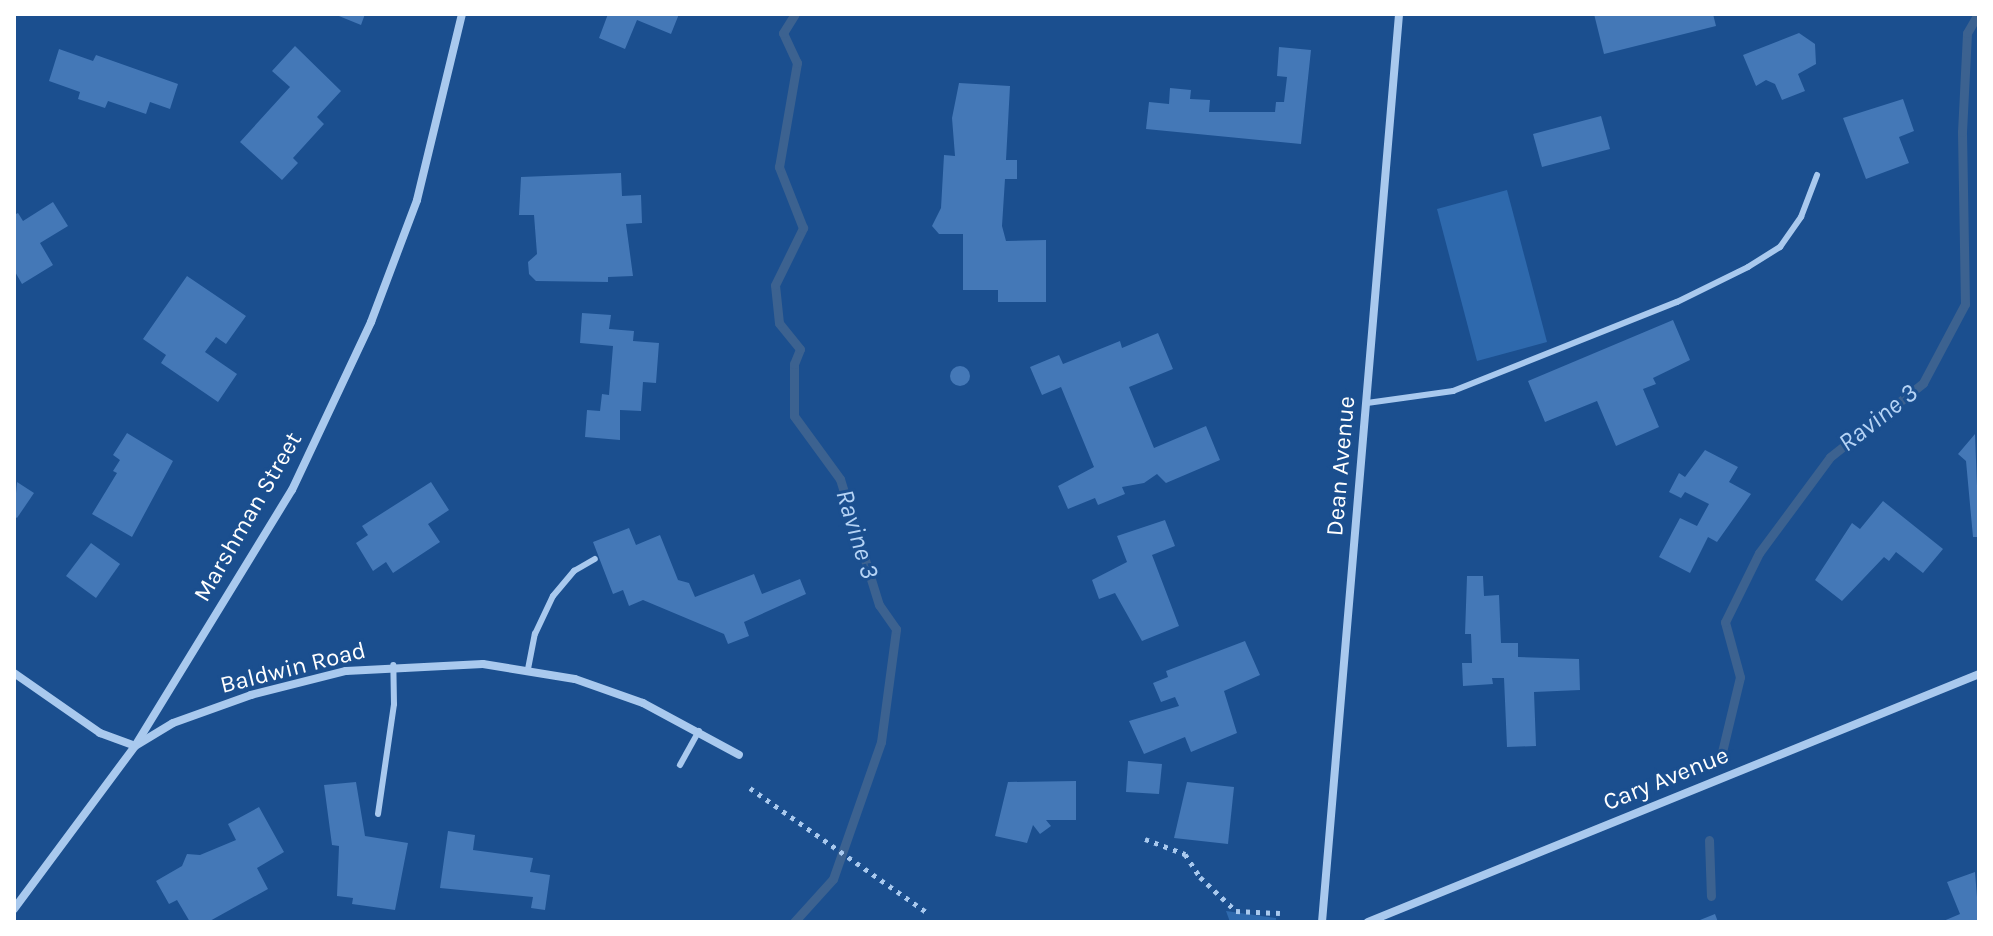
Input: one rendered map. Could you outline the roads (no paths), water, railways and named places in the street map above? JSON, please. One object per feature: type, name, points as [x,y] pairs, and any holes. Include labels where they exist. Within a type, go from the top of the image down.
[{"type":"street","name":"Marshman Street","points":[[14,909],[135,746],[292,490],[371,322],[417,200],[462,14]]},
{"type":"street","name":"Dean Avenue","points":[[1322,922],[1399,14]]},
{"type":"street","name":"Baldwin Road","points":[[135,746],[173,723],[251,695],[393,665],[528,669],[643,703],[739,755]]},
{"type":"street","points":[[14,673],[100,733],[135,746]]},
{"type":"street","name":"Cary Avenue","points":[[1368,922],[1979,674]]},
{"type":"lane","points":[[1367,403],[1453,391],[1677,302],[1748,267],[1780,247],[1801,217],[1817,175]]},
{"type":"lane","points":[[528,669],[535,634],[553,596],[574,571],[595,559]]},
{"type":"lane","points":[[378,814],[394,704],[393,665]]},
{"type":"lane","points":[[680,765],[699,731]]},
{"type":"waterway","name":"Ravine 3","points":[[794,922],[833,879],[881,742],[896,629],[879,605],[840,479],[794,416],[794,364],[800,349],[779,323],[775,285],[803,228],[779,167],[797,63],[783,33],[795,14]]},
{"type":"waterway","name":"Ravine 3","points":[[1722,752],[1740,677],[1725,622],[1759,553],[1830,457],[1923,383],[1965,304],[1962,132],[1967,33],[1978,14]]},
{"type":"waterway","points":[[1709,840],[1711,896]]}]
